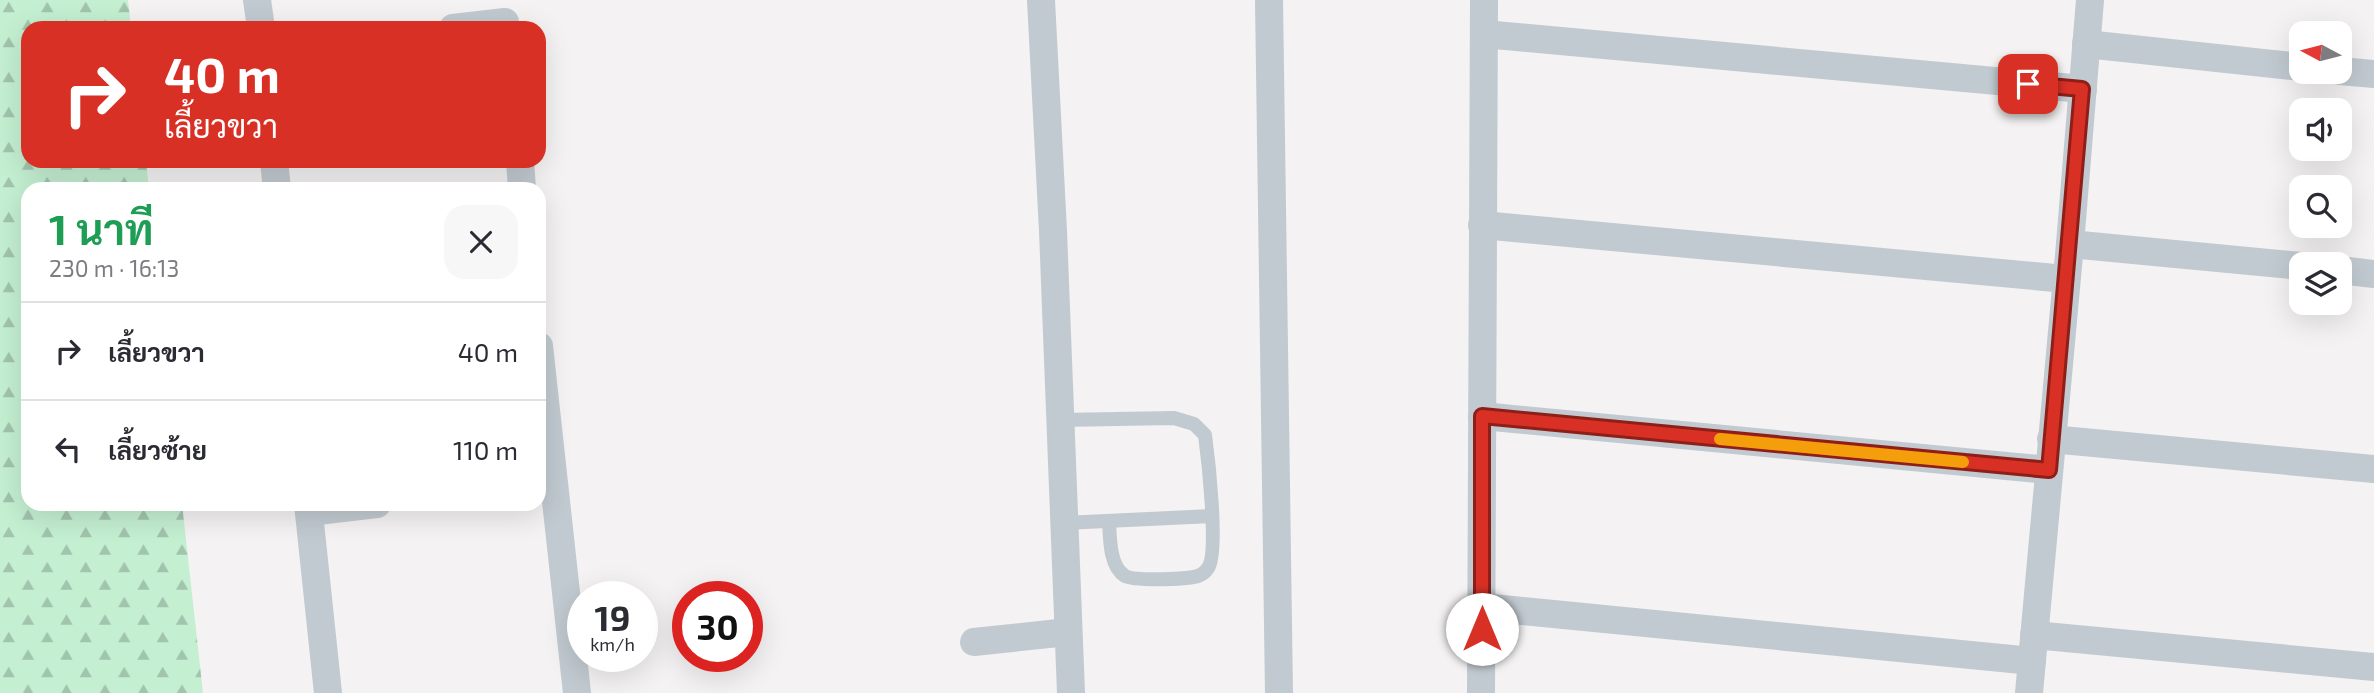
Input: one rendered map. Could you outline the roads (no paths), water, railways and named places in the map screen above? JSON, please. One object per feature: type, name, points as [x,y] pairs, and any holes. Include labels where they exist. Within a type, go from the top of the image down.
[{"type":"street","points":[[257,0],[260,21]]},
{"type":"street","points":[[1041,0],[1071,693]]},
{"type":"street","points":[[1269,0],[1279,693]]},
{"type":"street","points":[[1481,693],[1484,0]]},
{"type":"street","points":[[2029,693],[2090,0]]},
{"type":"street","points":[[485,21],[504,17]]},
{"type":"street","points":[[1484,34],[2082,89]]},
{"type":"street","points":[[2086,44],[2289,66]]},
{"type":"street","points":[[2352,72],[2374,74]]},
{"type":"street","points":[[1482,225],[2066,279]]},
{"type":"street","points":[[2070,244],[2289,265]]},
{"type":"street","points":[[2352,271],[2374,274]]},
{"type":"street","points":[[1482,416],[2049,470]]},
{"type":"street","points":[[2051,439],[2374,469]]},
{"type":"street","points":[[546,485],[576,693]]},
{"type":"street","points":[[308,511],[328,693]]},
{"type":"street","points":[[1482,607],[2033,648],[2374,667]]},
{"type":"street","points":[[974,642],[1068,632]]},
{"type":"lane","points":[[1060,420],[1174,418],[1194,424],[1205,435],[1212,516],[1212,556],[1209,568],[1199,576],[1140,579],[1125,576],[1117,567],[1112,552],[1109,521]]},
{"type":"lane","points":[[1064,523],[1212,516]]}]
